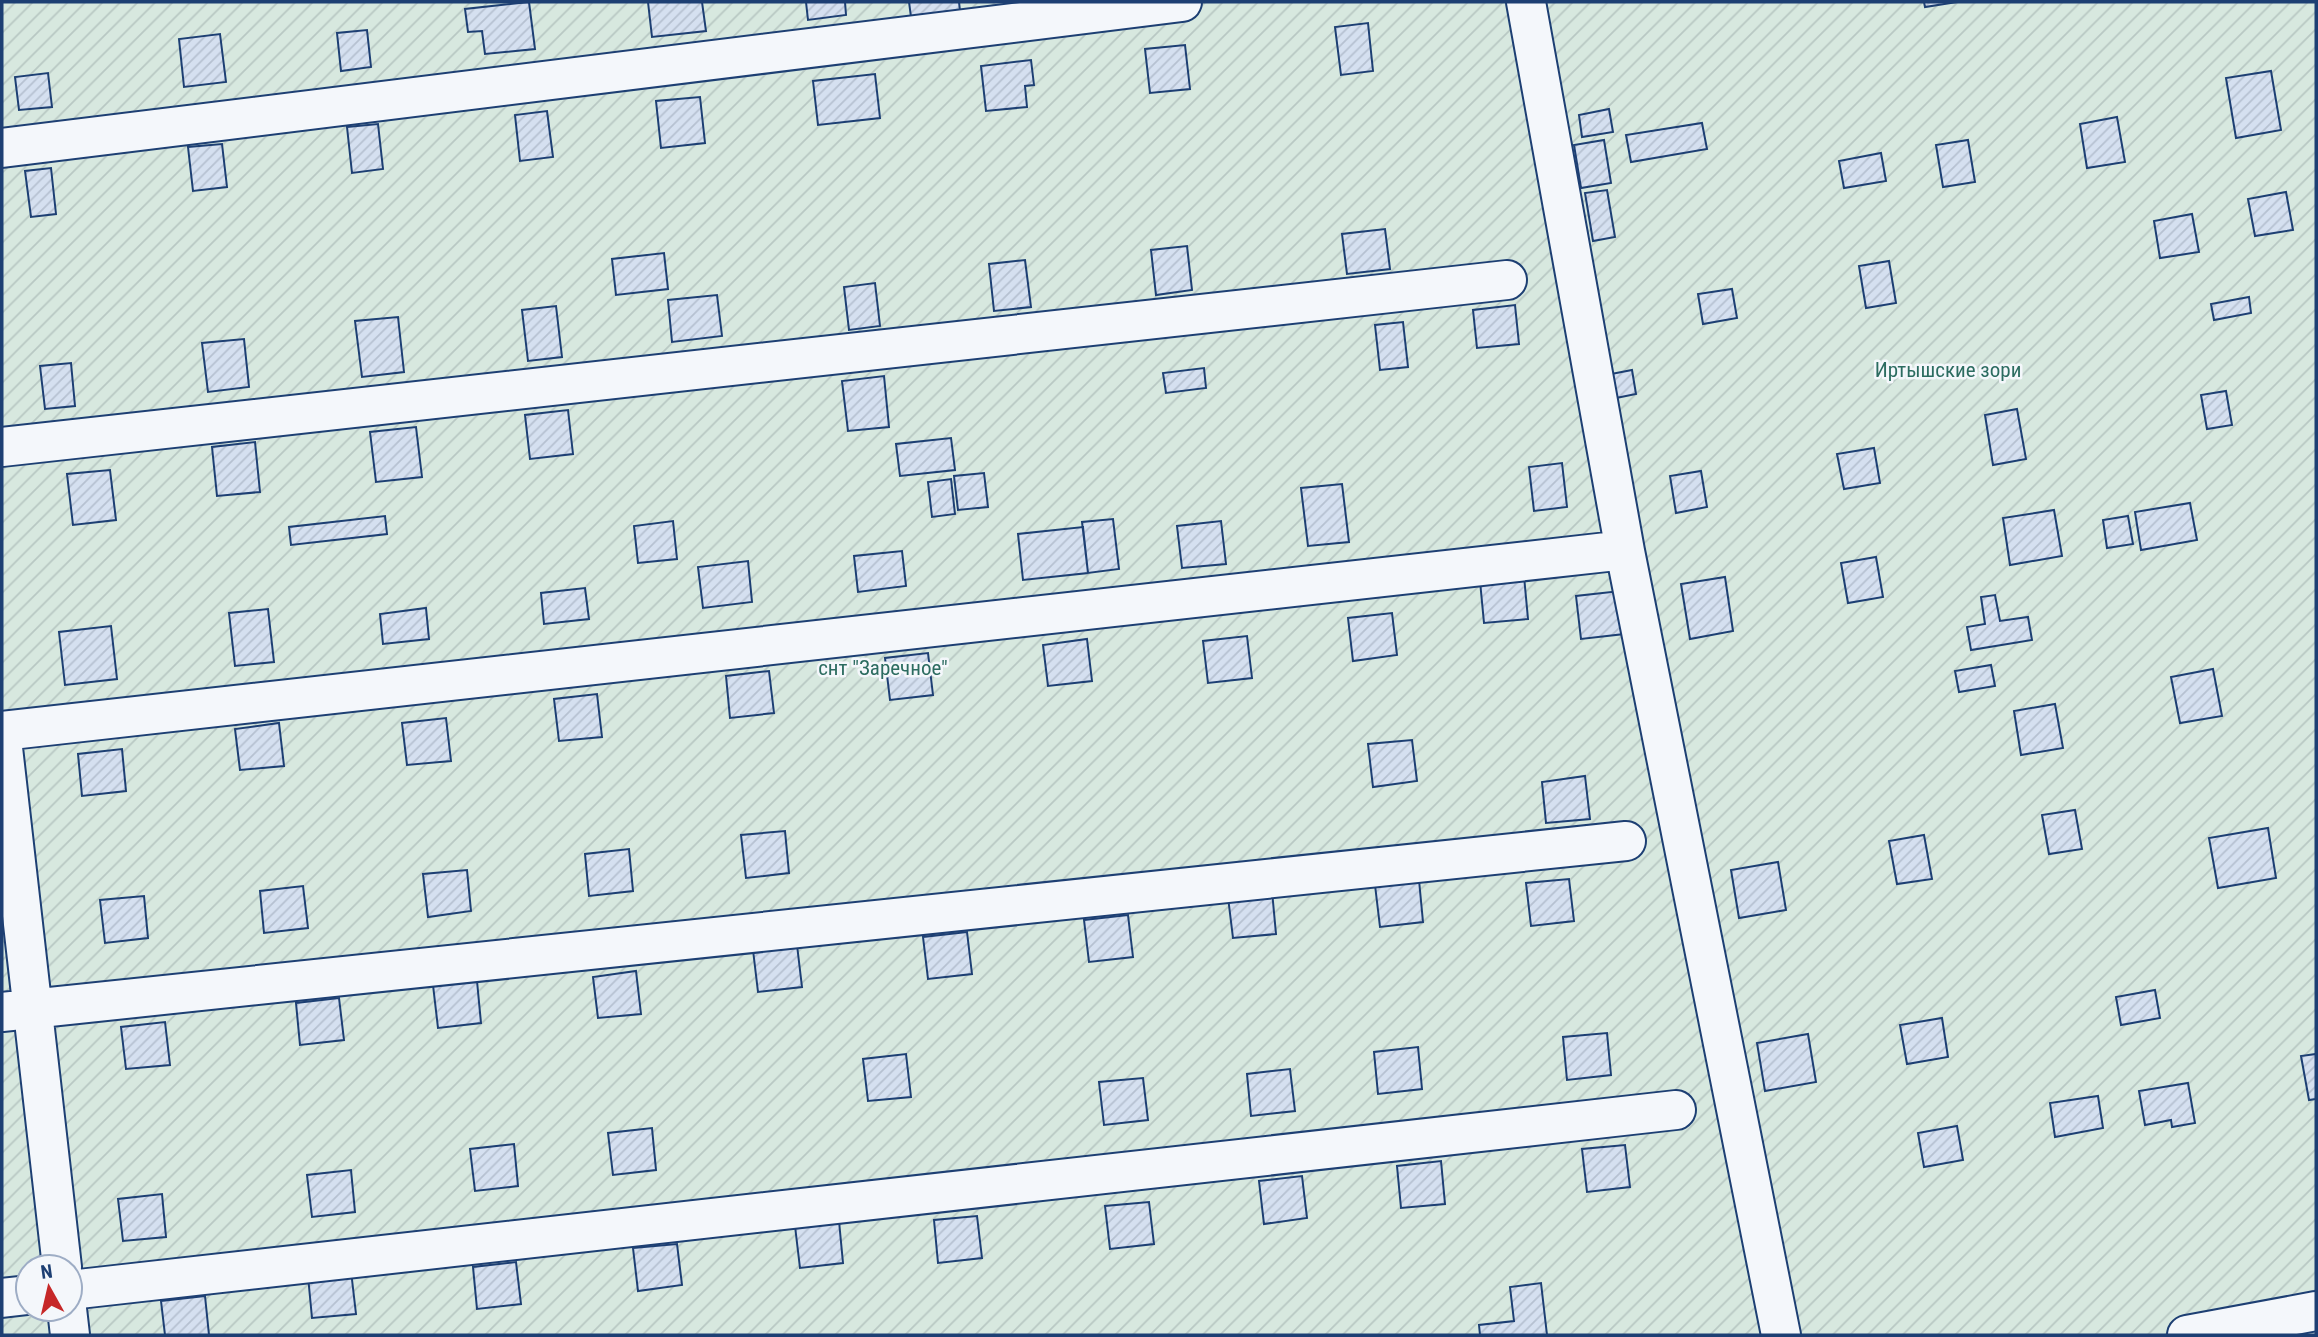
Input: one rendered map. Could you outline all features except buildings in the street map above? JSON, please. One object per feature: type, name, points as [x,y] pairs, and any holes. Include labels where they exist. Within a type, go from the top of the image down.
[{"type":"street","points":[[2,148],[1182,2]]},
{"type":"street","points":[[1526,2],[1620,523],[1781,1335]]},
{"type":"street","points":[[2,447],[1507,280]]},
{"type":"street","points":[[2,731],[1607,552]]},
{"type":"street","points":[[2,739],[18,1010],[60,1253]]},
{"type":"street","points":[[18,1010],[1626,841]]},
{"type":"street","points":[[84,1288],[1676,1110]]},
{"type":"street","points":[[2187,1335],[2316,1311]]},
{"type":"green space","name":"снт \"Заречное\"","points":[[2,2],[2316,2],[2316,1335],[2,1335]]},
{"type":"park label","name":"Иртышские зори","points":[[1948,370]]}]
